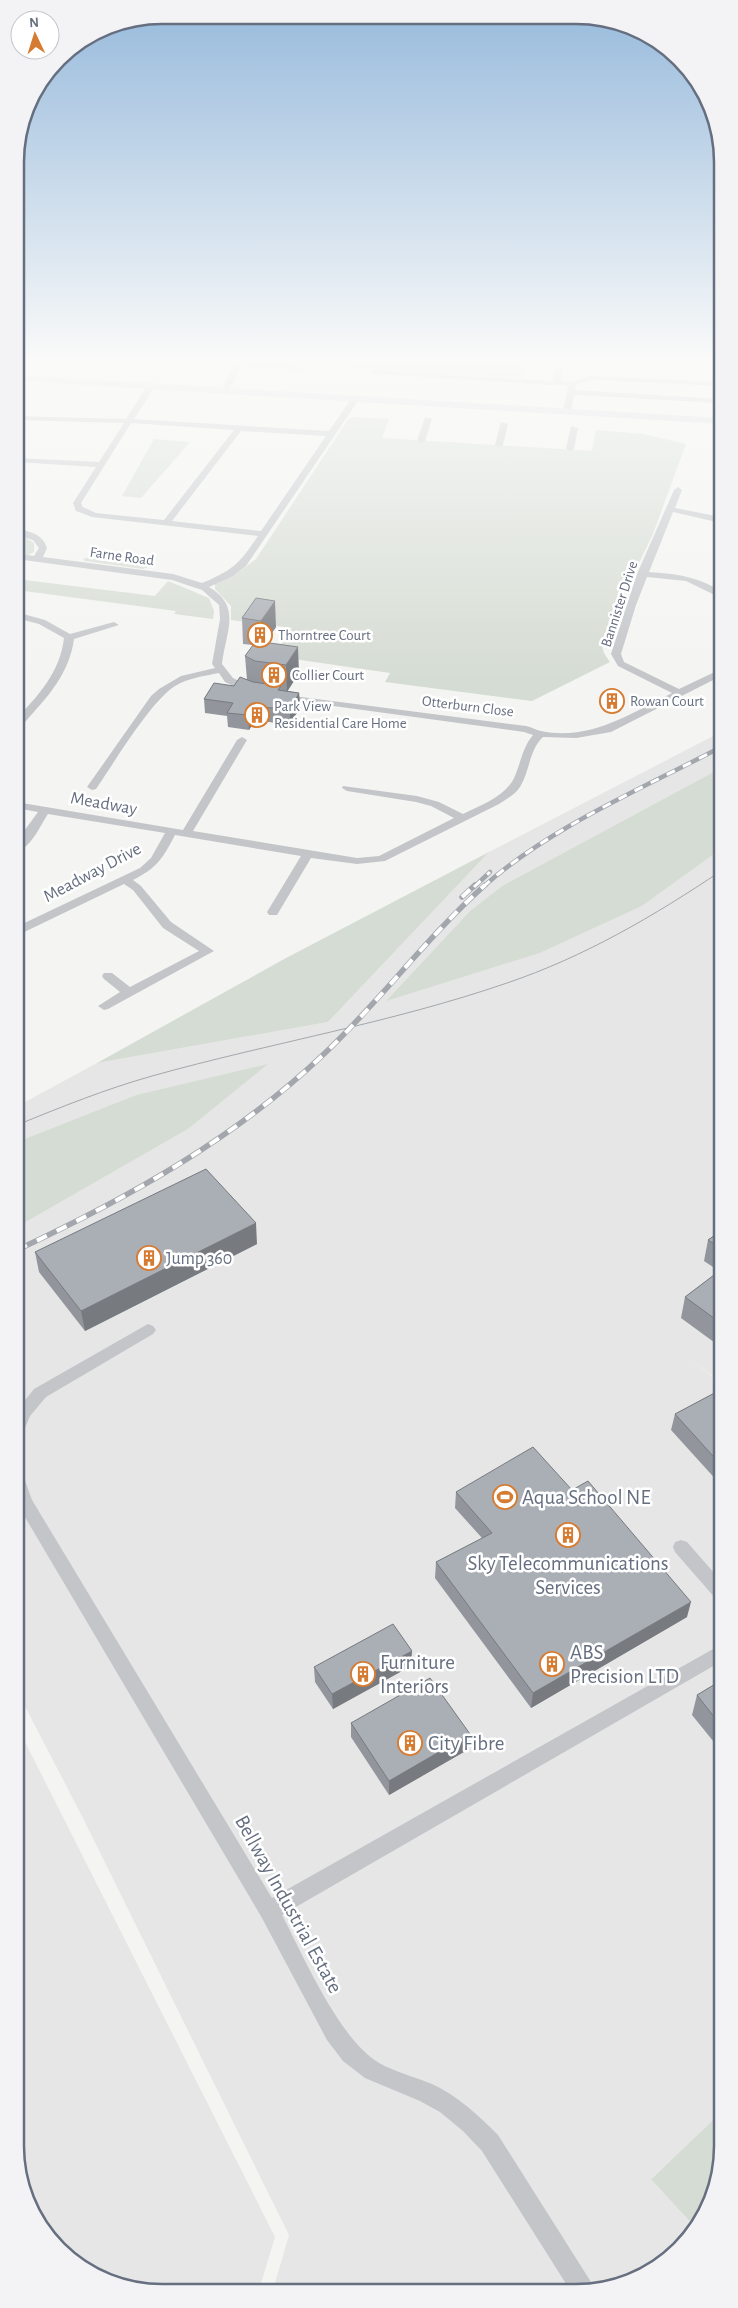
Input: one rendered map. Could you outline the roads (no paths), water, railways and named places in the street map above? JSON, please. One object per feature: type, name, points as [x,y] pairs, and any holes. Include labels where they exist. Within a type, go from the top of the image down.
[{"type":"street","points":[[100,466],[77,503],[79,509],[95,515],[262,534]]},
{"type":"street","points":[[166,523],[211,466]]},
{"type":"street","points":[[201,587],[230,574],[243,564],[310,466]]},
{"type":"street","name":"Bannister Drive","points":[[678,490],[642,574],[631,605],[617,659],[621,664],[681,694]]},
{"type":"street","points":[[670,509],[714,518]]},
{"type":"street","points":[[24,534],[31,535],[40,541],[44,548],[37,559]]},
{"type":"street","name":"Farne Road","points":[[24,557],[150,573],[173,577],[201,587]]},
{"type":"street","points":[[642,574],[687,578],[714,591]]},
{"type":"street","points":[[92,787],[155,698],[167,686],[181,678],[220,670],[217,664],[225,614],[223,604],[212,593],[201,587]]},
{"type":"street","points":[[24,617],[42,622],[69,637],[114,625]]},
{"type":"street","points":[[24,716],[46,692],[62,666],[68,650],[69,637]]},
{"type":"street","name":"Otterburn Close","points":[[220,670],[229,680],[239,686],[268,694],[526,729],[540,734],[576,735],[598,733],[614,728],[714,676]]},
{"type":"street","name":"Meadway","points":[[24,807],[308,854],[357,861],[372,861],[405,848],[508,792],[517,784],[533,741],[540,734]]},
{"type":"street","points":[[186,834],[242,740]]},
{"type":"street","points":[[347,788],[417,799],[435,804],[463,818]]},
{"type":"street","points":[[24,840],[46,810]]},
{"type":"street","name":"Meadway Drive","points":[[24,928],[125,880],[156,860],[172,831]]},
{"type":"street","points":[[273,912],[308,854]]},
{"type":"street","points":[[104,1006],[208,951],[167,925],[137,888],[125,880]]},
{"type":"street","points":[[108,976],[129,993]]},
{"type":"street","points":[[24,1412],[40,1393],[148,1330]]},
{"type":"street","name":"Bellway Industrial Estate","points":[[24,1499],[269,1911],[334,2033],[350,2054],[372,2071],[427,2093],[448,2104],[478,2129],[490,2142],[579,2284]]},
{"type":"street","points":[[681,1547],[714,1585]]},
{"type":"street","points":[[269,1911],[714,1657]]},
{"type":"tram line","points":[[24,1122],[101,1092],[152,1076],[419,1010],[536,973],[618,934],[714,876]]},
{"type":"railway","points":[[483,887],[509,865],[567,827],[714,751]]},
{"type":"railway","points":[[474,887],[490,872]]},
{"type":"railway","points":[[462,897],[475,885]]},
{"type":"railway","points":[[24,1247],[99,1209],[179,1164],[218,1139],[291,1084],[346,1033],[443,926],[485,885]]},
{"type":"place","name":"Thorntree Court","points":[[260,635]]},
{"type":"place","name":"Collier Court","points":[[274,675]]},
{"type":"place","name":"Rowan Court","points":[[612,701]]},
{"type":"place","name":"Park View Residential Care Home","points":[[257,715]]},
{"type":"place","name":"Jump 360","points":[[149,1258]]},
{"type":"place","name":"Aqua School NE","points":[[505,1497]]},
{"type":"place","name":"Sky Telecommunications Services","points":[[568,1535]]},
{"type":"place","name":"ABS Precision LTD","points":[[552,1664]]},
{"type":"place","name":"Furniture Interiors","points":[[363,1674]]},
{"type":"place","name":"City Fibre","points":[[410,1743]]}]
